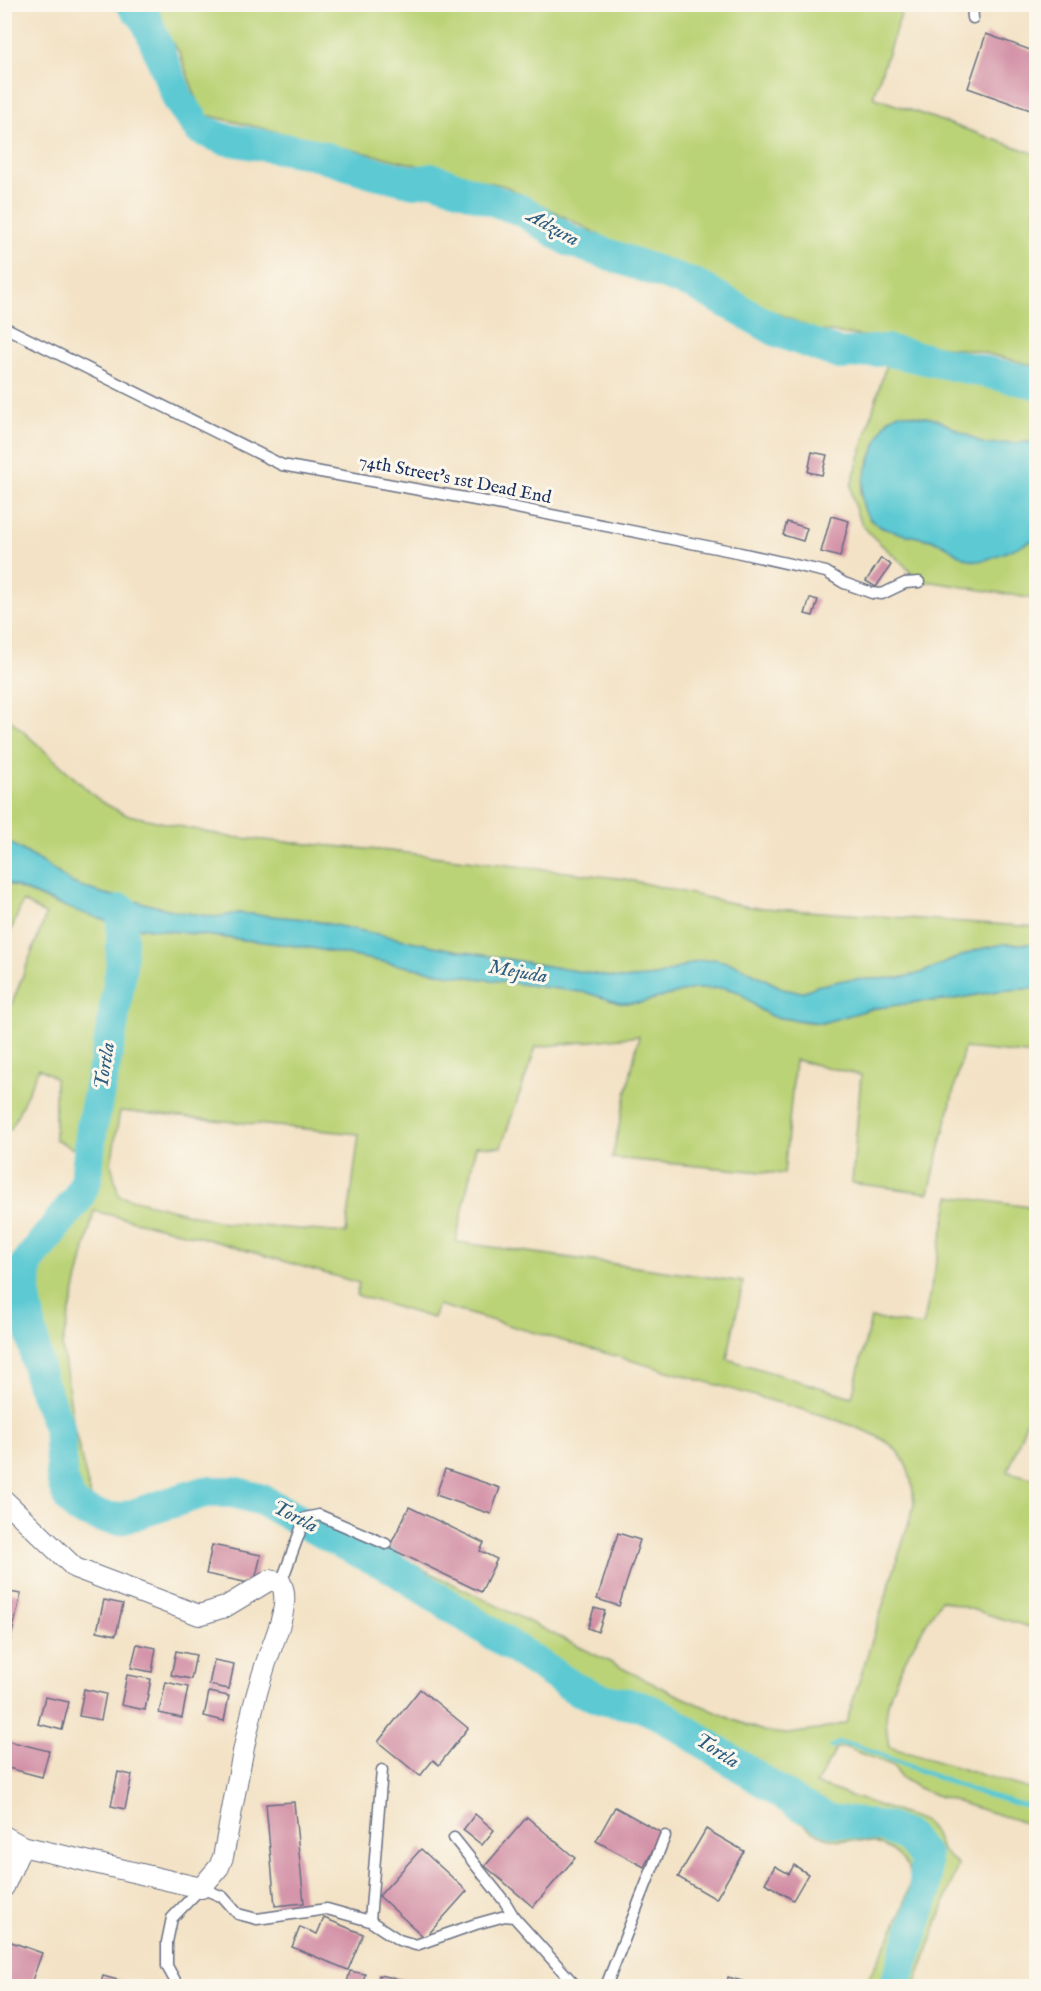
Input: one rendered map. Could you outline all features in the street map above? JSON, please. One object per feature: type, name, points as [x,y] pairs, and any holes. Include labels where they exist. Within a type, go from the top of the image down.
[{"type":"street","points":[[4,1500],[75,1568],[199,1615],[225,1607],[276,1582],[285,1593],[279,1625],[253,1710],[223,1857],[219,1867],[201,1888],[22,1846],[4,1836]]},
{"type":"street","points":[[4,1887],[22,1846]]},
{"type":"lane","points":[[972,4],[973,18]]},
{"type":"lane","name":"74th Street's 1st Dead End","points":[[4,327],[282,465],[503,506],[781,562],[826,572],[844,583],[872,593],[882,594],[905,583],[919,582]]},
{"type":"lane","points":[[276,1582],[305,1518],[319,1515],[386,1544]]},
{"type":"lane","points":[[370,1921],[382,1770]]},
{"type":"lane","points":[[606,1986],[665,1836]]},
{"type":"lane","points":[[454,1838],[505,1902],[514,1917],[576,1986]]},
{"type":"lane","points":[[178,1986],[167,1966],[167,1942],[172,1918],[201,1888],[223,1897],[238,1914],[257,1919],[327,1909],[370,1921],[399,1940],[416,1945],[476,1924],[505,1916],[514,1917]]},
{"type":"green space","points":[[900,4],[904,6],[873,97],[1036,154],[1036,366],[976,351],[816,330],[603,237],[505,186],[202,114],[179,52],[146,5]]},
{"type":"green space","points":[[890,351],[1036,383],[1036,442],[984,444],[936,419],[909,414],[892,416],[886,422],[869,462],[860,494],[870,520],[882,528],[942,543],[968,559],[986,560],[1036,539],[1036,599],[933,582],[919,582],[903,563],[866,530],[861,522],[856,512],[851,486]]},
{"type":"green space","points":[[5,715],[100,801],[124,814],[229,837],[390,851],[625,879],[749,907],[1036,927],[1036,944],[1004,944],[976,950],[921,973],[900,978],[869,979],[817,986],[802,992],[786,990],[737,965],[697,961],[657,976],[623,979],[448,949],[305,919],[239,913],[216,917],[180,912],[97,892],[72,883],[5,840]]},
{"type":"green space","points":[[5,882],[56,904],[127,926],[306,947],[446,974],[588,993],[619,1003],[639,1003],[693,989],[725,988],[739,992],[760,1010],[773,1017],[822,1023],[871,1009],[923,1001],[949,1000],[998,991],[1036,988],[1036,1055],[964,1048],[929,1193],[852,1183],[861,1075],[795,1060],[784,1174],[612,1158],[639,1036],[536,1047],[501,1147],[476,1146],[456,1242],[743,1282],[727,1359],[852,1397],[871,1318],[923,1326],[950,1196],[1036,1208],[1036,1388],[1008,1472],[1036,1479],[1036,1629],[941,1600],[917,1638],[895,1681],[886,1718],[889,1747],[1036,1791],[1036,1826],[916,1787],[900,1777],[894,1766],[847,1748],[837,1748],[816,1784],[924,1821],[935,1834],[941,1850],[958,1865],[915,1986],[864,1986],[905,1901],[910,1876],[902,1860],[892,1851],[875,1843],[827,1837],[808,1828],[772,1800],[776,1790],[665,1717],[641,1706],[605,1700],[576,1689],[391,1567],[337,1541],[262,1500],[233,1492],[204,1492],[120,1519],[101,1517],[78,1509],[68,1497],[62,1479],[59,1427],[41,1382],[25,1297],[26,1264],[43,1242],[39,1239],[80,1171],[81,1153],[55,1139],[55,1078],[39,1068],[11,1129],[5,1132],[5,1022],[46,915],[23,901],[5,945]],"holes":[[[120,1111],[359,1134],[346,1233],[225,1223],[119,1196],[111,1164]],[[94,1211],[200,1237],[359,1283],[356,1295],[433,1318],[438,1305],[828,1417],[863,1430],[890,1444],[900,1454],[907,1467],[912,1484],[914,1506],[846,1723],[788,1734],[766,1732],[736,1721],[658,1686],[373,1544],[240,1482],[213,1482],[174,1491],[141,1504],[118,1509],[92,1502],[74,1427],[62,1345]]]},
{"type":"water","points":[[899,413],[936,419],[984,444],[1036,442],[1036,539],[997,556],[976,561],[965,558],[940,543],[888,530],[871,520],[865,512],[863,502],[864,481],[883,428],[889,419]]},
{"type":"water","name":"Mejuda","points":[[5,840],[72,883],[97,892],[180,912],[216,917],[239,913],[305,919],[448,949],[623,979],[657,976],[697,961],[715,959],[737,965],[786,990],[802,992],[844,980],[900,978],[921,973],[976,950],[1004,944],[1036,944],[1036,988],[998,991],[949,1000],[923,1001],[871,1009],[822,1023],[773,1017],[760,1010],[739,992],[725,988],[693,989],[639,1003],[619,1003],[588,993],[446,974],[306,947],[127,926],[111,922],[65,907],[5,882]]},
{"type":"building","points":[[986,34],[1036,52],[1036,112],[968,88]]},
{"type":"building","points":[[812,452],[827,455],[822,475],[808,472]]},
{"type":"building","points":[[831,516],[849,521],[840,557],[821,552]]},
{"type":"building","points":[[787,522],[807,528],[803,541],[783,535]]},
{"type":"building","points":[[881,558],[891,565],[876,587],[866,581]]},
{"type":"building","points":[[810,598],[818,600],[813,616],[805,614]]},
{"type":"building","points":[[445,1469],[500,1488],[491,1514],[436,1495]]},
{"type":"building","points":[[409,1507],[484,1543],[480,1551],[497,1559],[481,1592],[389,1548]]},
{"type":"building","points":[[618,1533],[640,1540],[619,1606],[597,1599]]},
{"type":"building","points":[[212,1545],[261,1555],[254,1584],[206,1574]]},
{"type":"building","points":[[4,1591],[21,1594],[10,1642],[4,1640]]},
{"type":"building","points":[[104,1600],[123,1604],[116,1635],[97,1631]]},
{"type":"building","points":[[594,1608],[605,1611],[598,1632],[588,1628]]},
{"type":"building","points":[[137,1644],[156,1648],[152,1672],[131,1668]]},
{"type":"building","points":[[176,1651],[196,1655],[191,1679],[171,1675]]},
{"type":"building","points":[[214,1660],[234,1664],[229,1689],[209,1685]]},
{"type":"building","points":[[127,1675],[151,1679],[145,1710],[121,1705]]},
{"type":"building","points":[[166,1682],[188,1687],[182,1718],[159,1713]]},
{"type":"building","points":[[84,1689],[106,1694],[101,1720],[79,1716]]},
{"type":"building","points":[[420,1689],[468,1728],[439,1765],[433,1760],[420,1776],[378,1742]]},
{"type":"building","points":[[209,1692],[229,1696],[224,1721],[204,1716]]},
{"type":"building","points":[[45,1697],[69,1702],[62,1730],[38,1724]]},
{"type":"building","points":[[4,1740],[49,1751],[42,1777],[4,1767]]},
{"type":"building","points":[[118,1772],[132,1775],[125,1809],[111,1806]]},
{"type":"building","points":[[294,1802],[304,1903],[275,1906],[266,1804]]},
{"type":"building","points":[[615,1807],[662,1833],[644,1867],[596,1841]]},
{"type":"building","points":[[475,1814],[494,1830],[482,1845],[463,1830]]},
{"type":"building","points":[[527,1817],[575,1858],[533,1907],[485,1866]]},
{"type":"building","points":[[706,1829],[744,1851],[716,1899],[678,1877]]},
{"type":"building","points":[[421,1849],[467,1891],[425,1938],[379,1896]]},
{"type":"building","points":[[794,1865],[808,1874],[793,1900],[765,1883],[775,1866],[789,1874]]},
{"type":"building","points":[[324,1918],[363,1934],[348,1970],[292,1947],[300,1927],[317,1934]]},
{"type":"building","points":[[6,1940],[42,1953],[30,1986],[4,1986]]},
{"type":"building","points":[[350,1971],[365,1974],[362,1986],[346,1986]]},
{"type":"building","points":[[379,1975],[410,1981],[408,1986],[377,1986]]},
{"type":"building","points":[[103,1976],[140,1986],[100,1986]]},
{"type":"building","points":[[728,1977],[760,1986],[726,1986]]},
{"type":"waterway","name":"Adzura","points":[[132,4],[146,19],[179,101],[199,129],[224,139],[310,153],[375,173],[414,182],[433,179],[523,211],[570,241],[696,285],[779,332],[840,354],[885,350],[1036,383]]},
{"type":"waterway","name":"Tortla","points":[[123,910],[121,969],[110,1040],[92,1126],[86,1180],[78,1198],[26,1264],[25,1297],[41,1382],[59,1427],[62,1479],[68,1497],[78,1509],[101,1517],[120,1519],[204,1492],[233,1492],[262,1500],[337,1541],[391,1567],[576,1689],[605,1700],[641,1706],[665,1717],[798,1804],[830,1820],[885,1827],[908,1837],[925,1857],[925,1894],[895,1986]]},
{"type":"waterway","points":[[831,1747],[839,1743],[855,1745],[970,1790],[1036,1809]]}]
